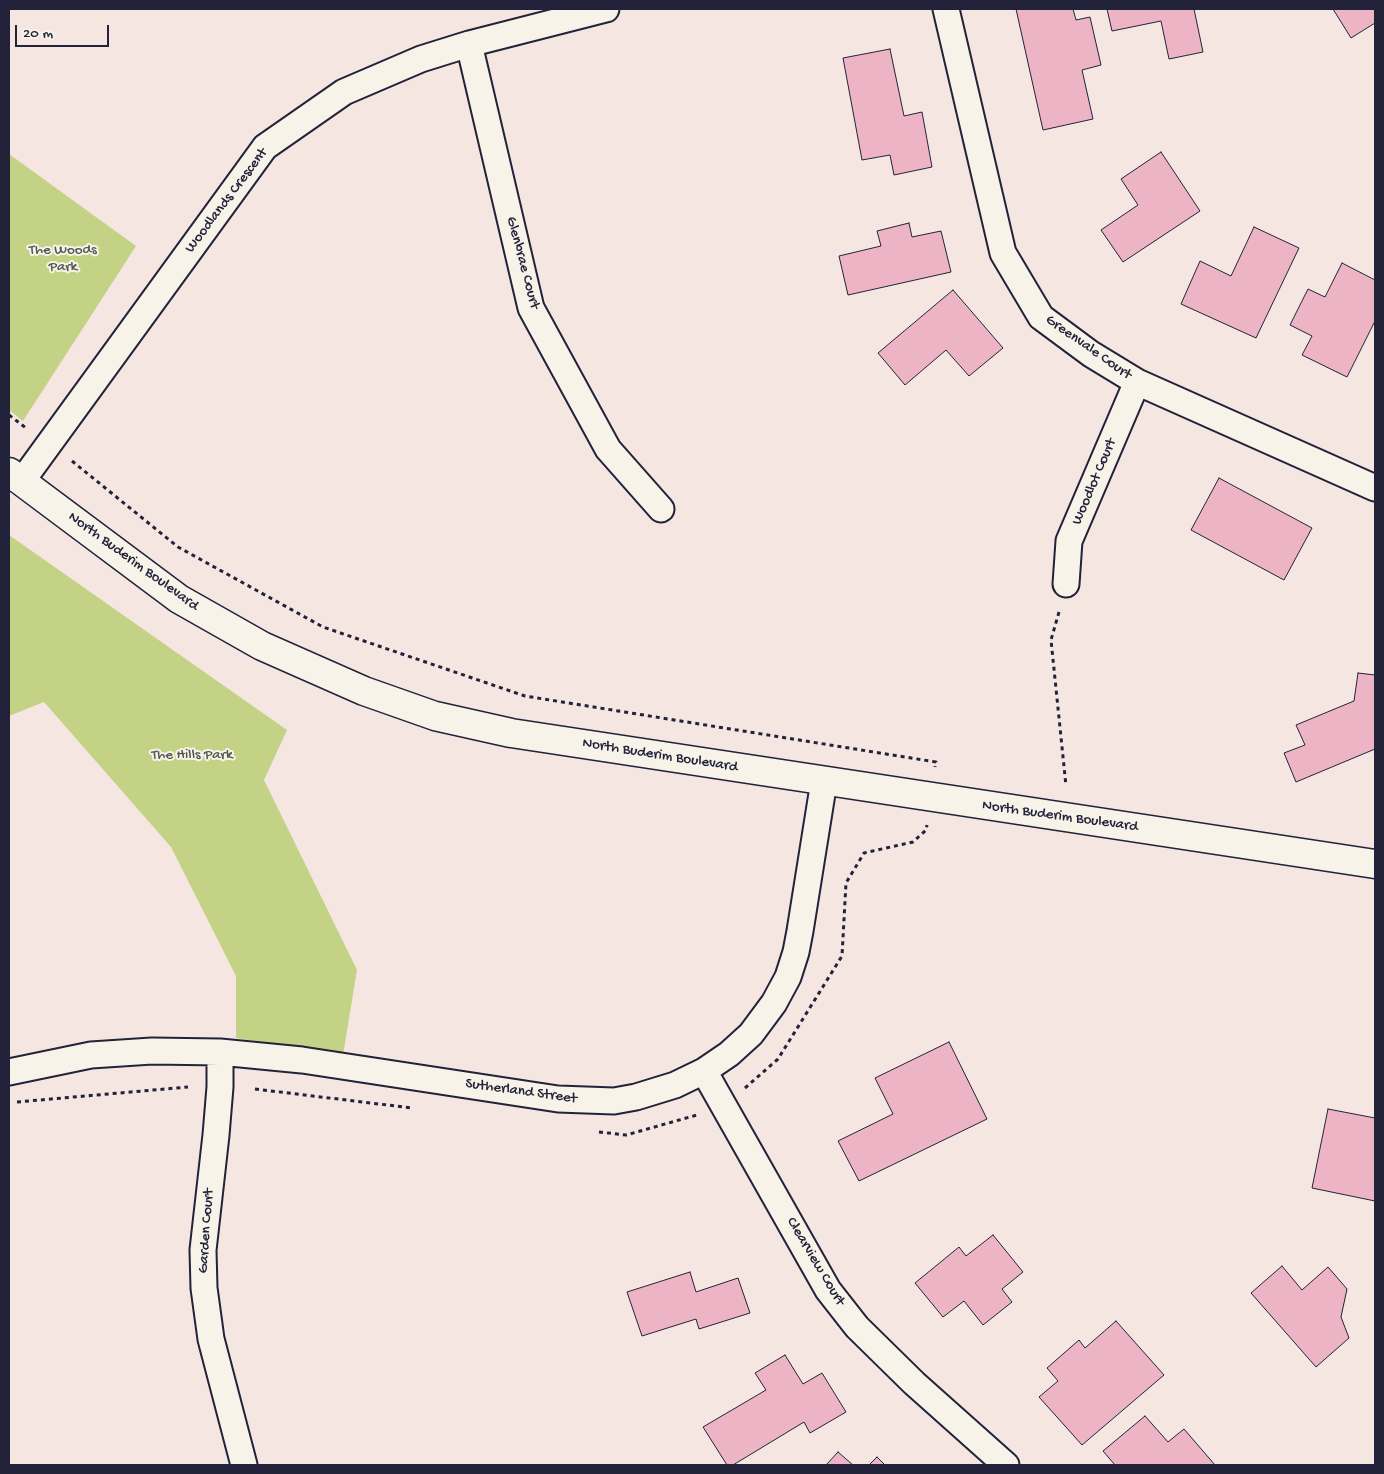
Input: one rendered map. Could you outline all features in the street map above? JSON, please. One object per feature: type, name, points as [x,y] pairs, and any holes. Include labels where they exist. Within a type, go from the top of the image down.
[{"type":"street","name":"Woodlands Crescent","points":[[15,477],[48,444],[265,148],[344,92],[421,59],[469,44],[606,9]]},
{"type":"street","name":"Greenvale Court","points":[[946,9],[1003,253],[1041,317],[1091,354],[1137,382],[1375,488]]},
{"type":"street","name":"Glenbrae Court","points":[[469,44],[531,308],[608,448],[661,509]]},
{"type":"street","name":"Woodlot Court","points":[[1066,584],[1069,541],[1137,382]]},
{"type":"street","name":"North Buderim Boulevard","points":[[15,477],[179,599],[262,646],[364,691],[435,716],[510,733],[1375,864]]},
{"type":"street","name":"Sutherland Street","points":[[9,1072],[91,1055],[152,1051],[220,1052],[302,1060],[558,1099],[595,1102],[636,1097],[675,1085],[704,1071],[729,1054],[752,1034],[774,1003],[788,976],[796,952],[800,931],[824,781]]},
{"type":"street","name":"Garden Court","points":[[220,1052],[220,1087],[216,1136],[203,1250],[204,1288],[211,1339],[244,1465]]},
{"type":"street","name":"Clearview Court","points":[[704,1071],[828,1290],[857,1327],[914,1383],[1006,1465]]},
{"type":"path","points":[[9,416],[87,472],[178,547],[323,627],[525,696],[936,762],[926,830],[914,842],[864,853],[846,883],[842,956],[778,1059],[744,1089]]},
{"type":"path","points":[[1066,584],[1051,640],[1069,818]]},
{"type":"path","points":[[9,1103],[188,1087]]},
{"type":"green space","name":"The Woods Park","points":[[9,154],[136,246],[23,421],[9,410]]},
{"type":"green space","name":"The Hills Park","points":[[9,535],[287,730],[264,780],[357,970],[343,1055],[236,1038],[236,976],[171,847],[44,702],[9,716]]},
{"type":"building","points":[[1016,9],[1073,9],[1076,20],[1090,17],[1101,65],[1082,70],[1093,119],[1043,130]]},
{"type":"building","points":[[1107,9],[1194,9],[1203,52],[1169,59],[1161,21],[1112,31]]},
{"type":"building","points":[[1333,9],[1375,9],[1375,23],[1351,38]]},
{"type":"building","points":[[890,49],[904,116],[922,112],[932,167],[894,175],[890,155],[862,160],[843,58]]},
{"type":"building","points":[[1161,152],[1200,211],[1123,262],[1101,230],[1138,205],[1121,179]]},
{"type":"building","points":[[909,223],[912,237],[941,231],[951,272],[848,295],[839,256],[881,246],[877,231]]},
{"type":"building","points":[[1254,227],[1299,248],[1256,338],[1181,304],[1200,261],[1231,276]]},
{"type":"building","points":[[1342,263],[1375,280],[1375,321],[1347,377],[1302,355],[1312,336],[1290,325],[1308,289],[1325,297]]},
{"type":"building","points":[[953,290],[1003,348],[969,376],[946,350],[905,385],[878,353]]},
{"type":"building","points":[[1219,478],[1312,528],[1284,580],[1191,530]]},
{"type":"building","points":[[1358,673],[1375,675],[1375,749],[1296,782],[1284,753],[1305,745],[1296,725],[1354,701]]},
{"type":"building","points":[[949,1042],[987,1119],[859,1181],[838,1141],[893,1114],[875,1078]]},
{"type":"building","points":[[1328,1109],[1375,1118],[1375,1201],[1312,1188]]},
{"type":"building","points":[[993,1235],[1023,1272],[1002,1289],[1012,1302],[983,1325],[964,1301],[943,1317],[915,1283],[959,1247],[966,1256]]},
{"type":"building","points":[[1282,1266],[1302,1290],[1328,1267],[1347,1289],[1341,1317],[1349,1338],[1316,1367],[1251,1293]]},
{"type":"building","points":[[690,1272],[696,1292],[738,1278],[750,1313],[699,1329],[696,1319],[642,1336],[627,1292]]},
{"type":"building","points":[[1116,1321],[1164,1375],[1082,1445],[1039,1397],[1058,1381],[1047,1368],[1079,1340],[1085,1348]]},
{"type":"building","points":[[785,1355],[803,1384],[822,1373],[846,1412],[810,1433],[804,1422],[733,1465],[727,1465],[703,1427],[766,1390],[755,1373]]},
{"type":"building","points":[[1145,1416],[1168,1442],[1184,1429],[1215,1465],[1115,1465],[1103,1451]]},
{"type":"building","points":[[838,1452],[853,1465],[826,1465]]},
{"type":"building","points":[[877,1457],[885,1465],[869,1465]]}]
